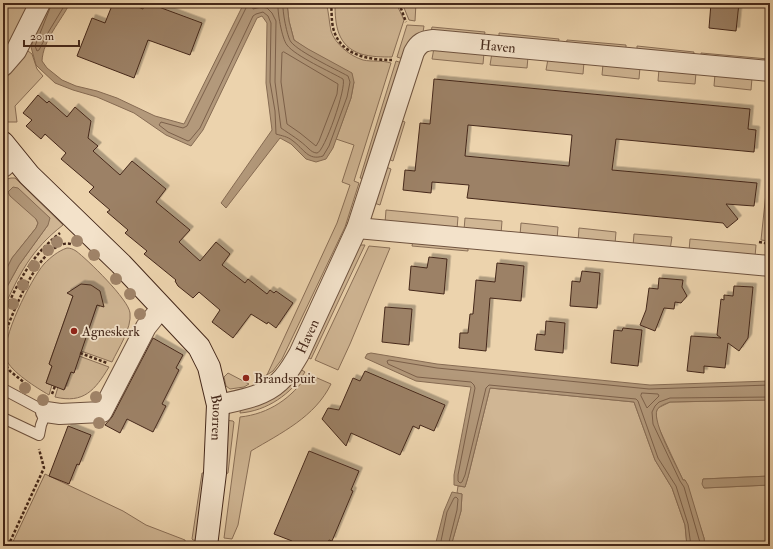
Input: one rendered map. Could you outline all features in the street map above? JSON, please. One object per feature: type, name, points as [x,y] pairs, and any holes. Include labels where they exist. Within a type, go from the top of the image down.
[{"type":"street","points":[[3,66],[19,44],[40,3]]},
{"type":"street","name":"Haven","points":[[218,405],[256,396],[279,382],[290,369],[302,347],[357,228],[414,52],[418,45],[422,42],[433,40],[770,71]]},
{"type":"street","name":"Buorren","points":[[7,156],[29,175],[121,264],[199,347],[209,367],[218,405],[215,473],[206,546]]},
{"type":"street","points":[[357,228],[770,266]]},
{"type":"street","points":[[46,412],[60,414],[102,412],[146,327],[162,307]]},
{"type":"lane","points":[[3,390],[46,412],[39,435],[3,418]]},
{"type":"path","points":[[330,3],[334,31],[337,38],[343,45],[355,54],[362,57],[394,59]]},
{"type":"path","points":[[399,3],[406,22]]},
{"type":"path","points":[[3,316],[28,266],[48,242],[60,233]]},
{"type":"path","points":[[759,242],[770,244]]},
{"type":"path","points":[[3,339],[20,296],[41,261],[62,243],[75,246]]},
{"type":"path","points":[[80,353],[108,363]]},
{"type":"path","points":[[3,362],[10,371],[28,386]]},
{"type":"path","points":[[8,546],[44,468],[40,451],[39,435]]},
{"type":"shaded area","points":[[3,3],[34,3],[3,58]]},
{"type":"shaded area","points":[[287,3],[326,3],[331,31],[339,45],[353,56],[363,60],[391,63],[354,181],[359,183],[345,227],[282,359],[273,371],[267,375],[337,223],[350,185],[342,182],[354,145],[336,139],[351,98],[354,82],[294,40],[289,21]]},
{"type":"shaded area","points":[[335,3],[396,3],[404,20],[392,57],[365,55],[347,46],[342,40],[337,27]]},
{"type":"shaded area","points":[[402,3],[416,3],[415,21],[409,20]]},
{"type":"shaded area","points":[[407,25],[424,26],[423,32],[415,36],[409,42],[403,59],[397,57]]},
{"type":"shaded area","points":[[432,27],[485,32],[484,37],[431,32]]},
{"type":"shaded area","points":[[499,33],[559,39],[558,44],[499,39]]},
{"type":"shaded area","points":[[567,40],[626,45],[626,50],[566,45]]},
{"type":"shaded area","points":[[637,46],[694,52],[693,57],[637,51]]},
{"type":"shaded area","points":[[24,48],[32,54],[37,69],[43,76],[15,106],[17,122],[3,122],[3,75]]},
{"type":"shaded area","points":[[434,48],[484,53],[483,64],[432,59]]},
{"type":"shaded area","points":[[492,53],[528,57],[527,68],[490,65]]},
{"type":"shaded area","points":[[701,53],[768,59],[768,63],[701,57]]},
{"type":"shaded area","points":[[548,59],[584,62],[583,74],[546,70]]},
{"type":"shaded area","points":[[396,61],[402,63],[366,179],[360,178]]},
{"type":"shaded area","points":[[603,64],[640,67],[639,79],[602,75]]},
{"type":"shaded area","points":[[659,69],[696,73],[695,84],[658,81]]},
{"type":"shaded area","points":[[715,74],[752,78],[751,90],[714,86]]},
{"type":"shaded area","points":[[400,120],[405,122],[393,161],[388,159]]},
{"type":"shaded area","points":[[386,167],[391,169],[380,205],[374,203]]},
{"type":"shaded area","points":[[15,178],[63,225],[34,253],[15,285],[3,310],[3,294],[19,265],[48,225],[36,219],[38,223],[36,228],[12,258],[3,276],[3,187],[7,179]]},
{"type":"shaded area","points":[[766,193],[770,193],[769,241],[761,240]]},
{"type":"shaded area","points":[[386,210],[458,217],[457,229],[385,223]]},
{"type":"shaded area","points":[[465,218],[502,221],[501,234],[464,230]]},
{"type":"shaded area","points":[[521,223],[558,227],[557,239],[520,235]]},
{"type":"shaded area","points":[[579,228],[616,232],[615,244],[578,241]]},
{"type":"shaded area","points":[[634,234],[672,237],[670,250],[633,246]]},
{"type":"shaded area","points":[[690,239],[756,245],[755,257],[689,251]]},
{"type":"shaded area","points":[[413,241],[468,246],[468,251],[412,246]]},
{"type":"shaded area","points":[[358,245],[365,245],[311,359],[307,357]]},
{"type":"shaded area","points":[[369,246],[390,248],[338,370],[315,360]]},
{"type":"shaded area","points":[[67,248],[74,250],[81,255],[98,271],[123,299],[128,307],[130,319],[127,332],[112,362],[81,351],[97,305],[100,306],[71,295],[73,296],[49,364],[52,366],[46,383],[52,385],[49,395],[13,369],[6,359],[5,350],[18,310],[38,272],[47,261]]},
{"type":"shaded area","points":[[79,356],[109,367],[99,382],[88,393],[81,397],[65,399],[55,397],[58,387],[65,389],[71,372],[74,373]]},
{"type":"shaded area","points":[[300,369],[305,372],[293,387],[277,400],[260,409],[240,413],[241,407]]},
{"type":"shaded area","points":[[228,373],[249,384],[244,387],[230,389],[226,386],[224,377]]},
{"type":"shaded area","points":[[308,374],[331,384],[324,396],[307,415],[285,431],[251,451],[238,525],[232,539],[224,538],[240,417],[261,412],[279,403],[302,383]]},
{"type":"shaded area","points":[[267,375],[259,380],[258,378]]},
{"type":"shaded area","points":[[490,388],[634,402],[655,460],[672,488],[685,525],[687,546],[451,546],[461,511],[462,494],[457,493],[458,486],[465,487]]},
{"type":"shaded area","points":[[770,400],[770,476],[703,479],[704,488],[770,485],[770,546],[705,546],[704,538],[685,480],[683,480],[657,424],[656,412],[658,408],[670,402]]},
{"type":"shaded area","points":[[225,420],[234,422],[228,473],[226,474],[222,473]]},
{"type":"shaded area","points":[[202,473],[208,473],[200,541],[192,539]]},
{"type":"shaded area","points":[[45,474],[123,511],[146,525],[185,540],[186,546],[11,546]]},
{"type":"water","points":[[49,3],[70,3],[49,38],[43,53],[42,61],[47,68],[62,80],[76,86],[117,98],[155,116],[184,124],[244,3],[287,3],[289,21],[294,40],[352,73],[354,82],[351,98],[333,148],[326,159],[316,162],[306,159],[291,144],[280,138],[226,208],[221,203],[272,130],[266,83],[267,23],[262,16],[257,18],[203,130],[191,146],[166,135],[134,113],[97,97],[55,83],[36,65],[31,47]]},
{"type":"water","points":[[13,187],[18,188],[50,218],[48,225],[19,265],[3,294],[3,276],[12,258],[36,228],[38,223],[36,219],[10,196],[8,192]]},
{"type":"water","points":[[371,353],[437,364],[650,385],[770,381],[770,400],[670,402],[661,406],[657,410],[656,416],[661,434],[683,480],[685,480],[688,485],[704,538],[705,546],[687,546],[685,525],[672,488],[655,460],[634,402],[490,388],[465,487],[454,485],[454,475],[471,387],[416,381],[365,358],[367,354]]},
{"type":"water","points":[[770,476],[770,485],[704,488],[702,484],[703,479]]},
{"type":"water","points":[[452,492],[462,494],[461,511],[451,546],[435,546],[444,511]]},
{"type":"building","points":[[113,3],[128,3],[143,9],[145,3],[148,3],[202,23],[190,55],[148,40],[134,78],[77,56],[92,18],[105,23]]},
{"type":"building","points":[[711,3],[739,3],[736,31],[709,28]]},
{"type":"building","points":[[434,79],[750,109],[748,129],[756,130],[754,152],[616,139],[612,170],[757,183],[754,206],[726,204],[738,219],[727,228],[723,223],[467,198],[469,185],[432,182],[431,193],[403,190],[405,170],[415,171],[420,123],[430,124]],"holes":[[[468,125],[572,135],[569,166],[465,156]]]},
{"type":"building","points":[[38,95],[47,103],[49,101],[67,117],[75,107],[91,121],[88,138],[98,146],[93,151],[120,175],[132,161],[166,189],[156,202],[190,230],[179,242],[200,261],[216,242],[230,254],[222,265],[245,283],[248,279],[267,294],[270,290],[274,293],[276,291],[293,303],[276,328],[268,322],[267,324],[251,314],[233,338],[212,322],[220,310],[199,292],[193,298],[178,286],[175,281],[176,280],[144,254],[147,251],[125,233],[128,230],[107,212],[110,210],[89,192],[94,187],[61,159],[66,153],[45,134],[41,139],[26,126],[32,120],[23,113]]},
{"type":"building","points":[[429,257],[447,259],[444,294],[409,290],[411,266],[427,268]]},
{"type":"building","points":[[497,263],[524,266],[521,301],[490,298],[486,351],[459,348],[460,333],[468,333],[470,314],[473,314],[476,280],[495,282]]},
{"type":"building","points":[[582,271],[600,273],[597,308],[570,306],[572,281],[580,282]]},
{"type":"building","points":[[659,278],[683,280],[682,287],[687,296],[681,303],[675,302],[674,309],[664,308],[655,331],[640,325],[646,310],[649,288],[658,289]]},
{"type":"building","name":"Agneskerk","points":[[81,284],[91,285],[100,291],[104,307],[97,305],[74,373],[71,372],[64,390],[46,383],[52,366],[49,364],[73,296],[67,293]]},
{"type":"building","points":[[734,286],[753,287],[748,338],[739,351],[728,343],[725,368],[704,366],[704,373],[687,371],[691,336],[721,338],[717,335],[721,299],[724,300],[724,295],[733,296]]},
{"type":"building","points":[[385,307],[412,309],[409,345],[382,342]]},
{"type":"building","points":[[546,321],[565,323],[563,353],[535,350],[537,334],[545,335]]},
{"type":"building","points":[[623,328],[642,330],[638,366],[611,363],[614,330],[622,331]]},
{"type":"building","points":[[153,338],[183,355],[176,368],[179,370],[162,404],[166,406],[153,432],[127,419],[120,433],[105,425],[112,417]]},
{"type":"building","points":[[365,371],[445,405],[434,431],[420,425],[419,429],[413,426],[400,455],[351,433],[346,446],[322,419],[328,408],[339,410],[353,378],[360,381]]},
{"type":"building","points":[[68,426],[91,435],[79,465],[77,464],[69,484],[49,476]]},
{"type":"building","points":[[309,451],[359,471],[351,490],[353,491],[332,541],[329,540],[326,546],[290,546],[292,541],[274,534]]},
{"type":"place","name":"Agneskerk","points":[[74,331]]},
{"type":"place","name":"Brandspuit","points":[[246,378]]}]
